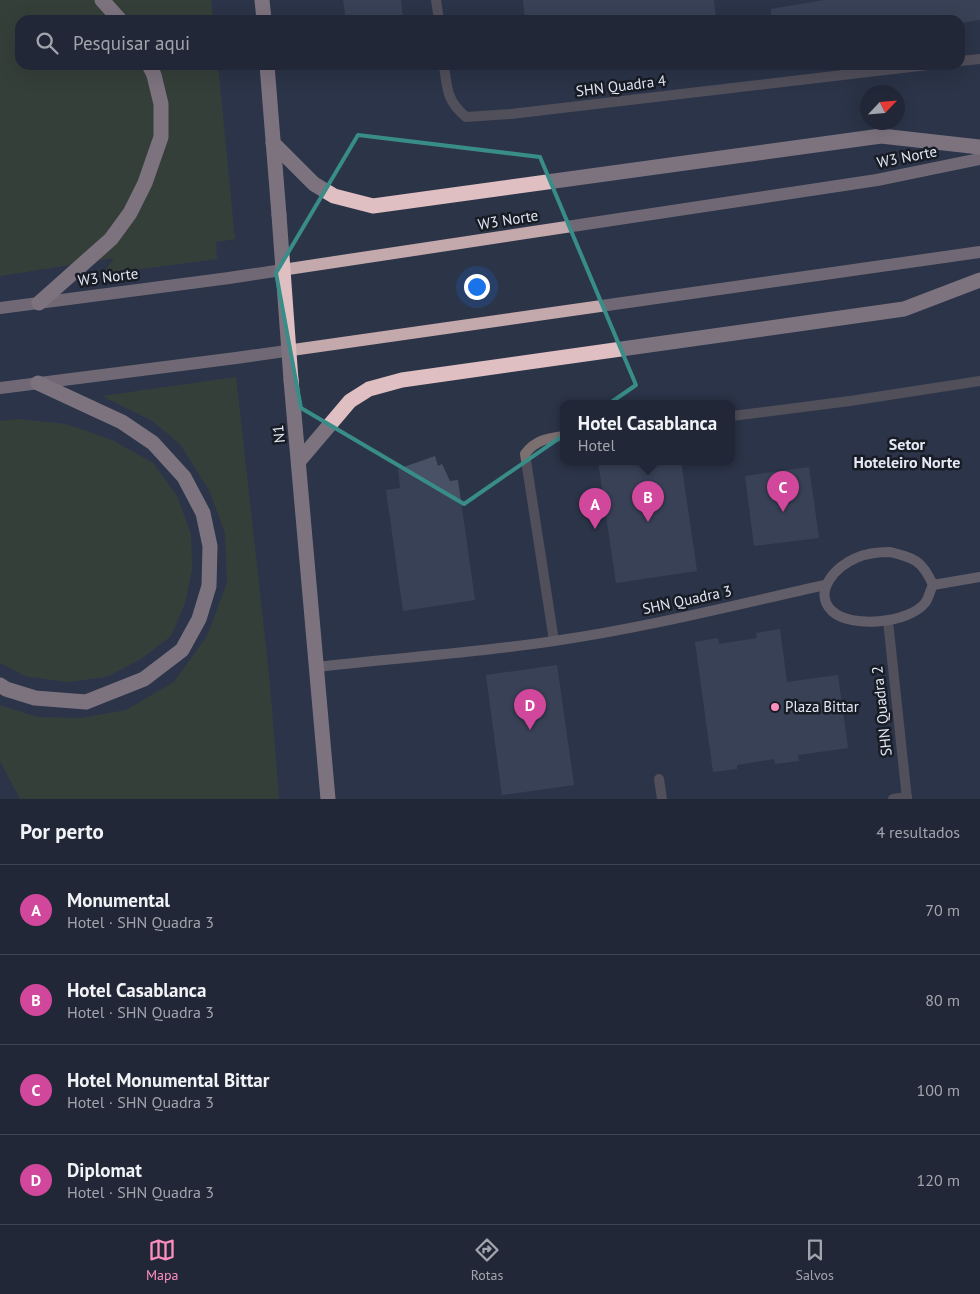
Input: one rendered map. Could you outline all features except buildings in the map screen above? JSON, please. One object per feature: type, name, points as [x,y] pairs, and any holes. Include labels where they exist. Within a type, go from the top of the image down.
[{"type":"highway","points":[[102,0],[116,15]]},
{"type":"highway","points":[[262,0],[264,15]]},
{"type":"highway","points":[[39,303],[111,239],[130,213],[145,182],[161,137],[161,104],[151,70]]},
{"type":"highway","name":"N1","points":[[267,70],[291,380],[328,799]]},
{"type":"highway","points":[[272,143],[314,184],[334,196],[373,206],[881,136],[980,147]]},
{"type":"highway","points":[[299,461],[350,402],[369,389],[402,380],[904,309],[980,280]]},
{"type":"highway","points":[[0,685],[6,689],[35,698],[86,702],[144,679],[182,650],[199,619],[209,586],[210,546],[203,514],[184,477],[153,443],[122,422],[38,383]]},
{"type":"main road","name":"W3 Norte","points":[[0,308],[239,277],[868,182],[980,159]]},
{"type":"main road","points":[[0,388],[236,358],[980,252]]},
{"type":"street","points":[[436,0],[438,15]]},
{"type":"street","points":[[965,60],[980,59]]},
{"type":"street","name":"SHN Quadra 4","points":[[445,70],[447,89],[454,107],[466,117],[511,114],[885,70]]},
{"type":"street","points":[[735,416],[850,401],[980,381]]},
{"type":"street","points":[[554,641],[525,454],[531,445],[546,438],[560,436]]},
{"type":"street","points":[[890,552],[913,558],[927,571],[932,585],[926,602],[914,612],[888,621],[849,620],[833,612],[824,601],[825,586],[835,572],[854,558],[870,553],[890,552]]},
{"type":"street","points":[[932,585],[980,577]]},
{"type":"street","name":"SHN Quadra 3","points":[[316,667],[506,648],[554,641],[620,630],[825,586]]},
{"type":"street","name":"SHN Quadra 2","points":[[888,621],[907,798],[893,799]]},
{"type":"street","points":[[659,779],[662,799]]},
{"type":"highlighted area","points":[[358,135],[540,157],[636,385],[464,504],[301,408],[276,273]]},
{"type":"green space","points":[[0,0],[211,0],[212,15],[15,15],[15,70],[218,70],[235,239],[216,242],[217,259],[103,274],[114,258],[0,276]]},
{"type":"green space","points":[[236,377],[270,684],[279,799],[20,799],[0,761],[0,705],[37,717],[81,718],[126,710],[174,682],[207,636],[227,583],[225,533],[209,490],[180,444],[151,420],[102,396]]},
{"type":"green space","points":[[18,419],[66,424],[112,440],[153,463],[177,496],[191,534],[192,570],[185,603],[171,636],[141,659],[106,677],[67,682],[25,676],[0,663],[0,421]]},
{"type":"place","name":"Hotel Monumental Bittar","points":[[783,512]]},
{"type":"place","name":"Hotel Casablanca","points":[[648,522]]},
{"type":"place","name":"Monumental","points":[[595,529]]},
{"type":"place","name":"Plaza Bittar","points":[[775,707]]},
{"type":"place","name":"Diplomat","points":[[530,730]]},
{"type":"district","name":"Setor Hoteleiro Norte","points":[[907,453]]}]
